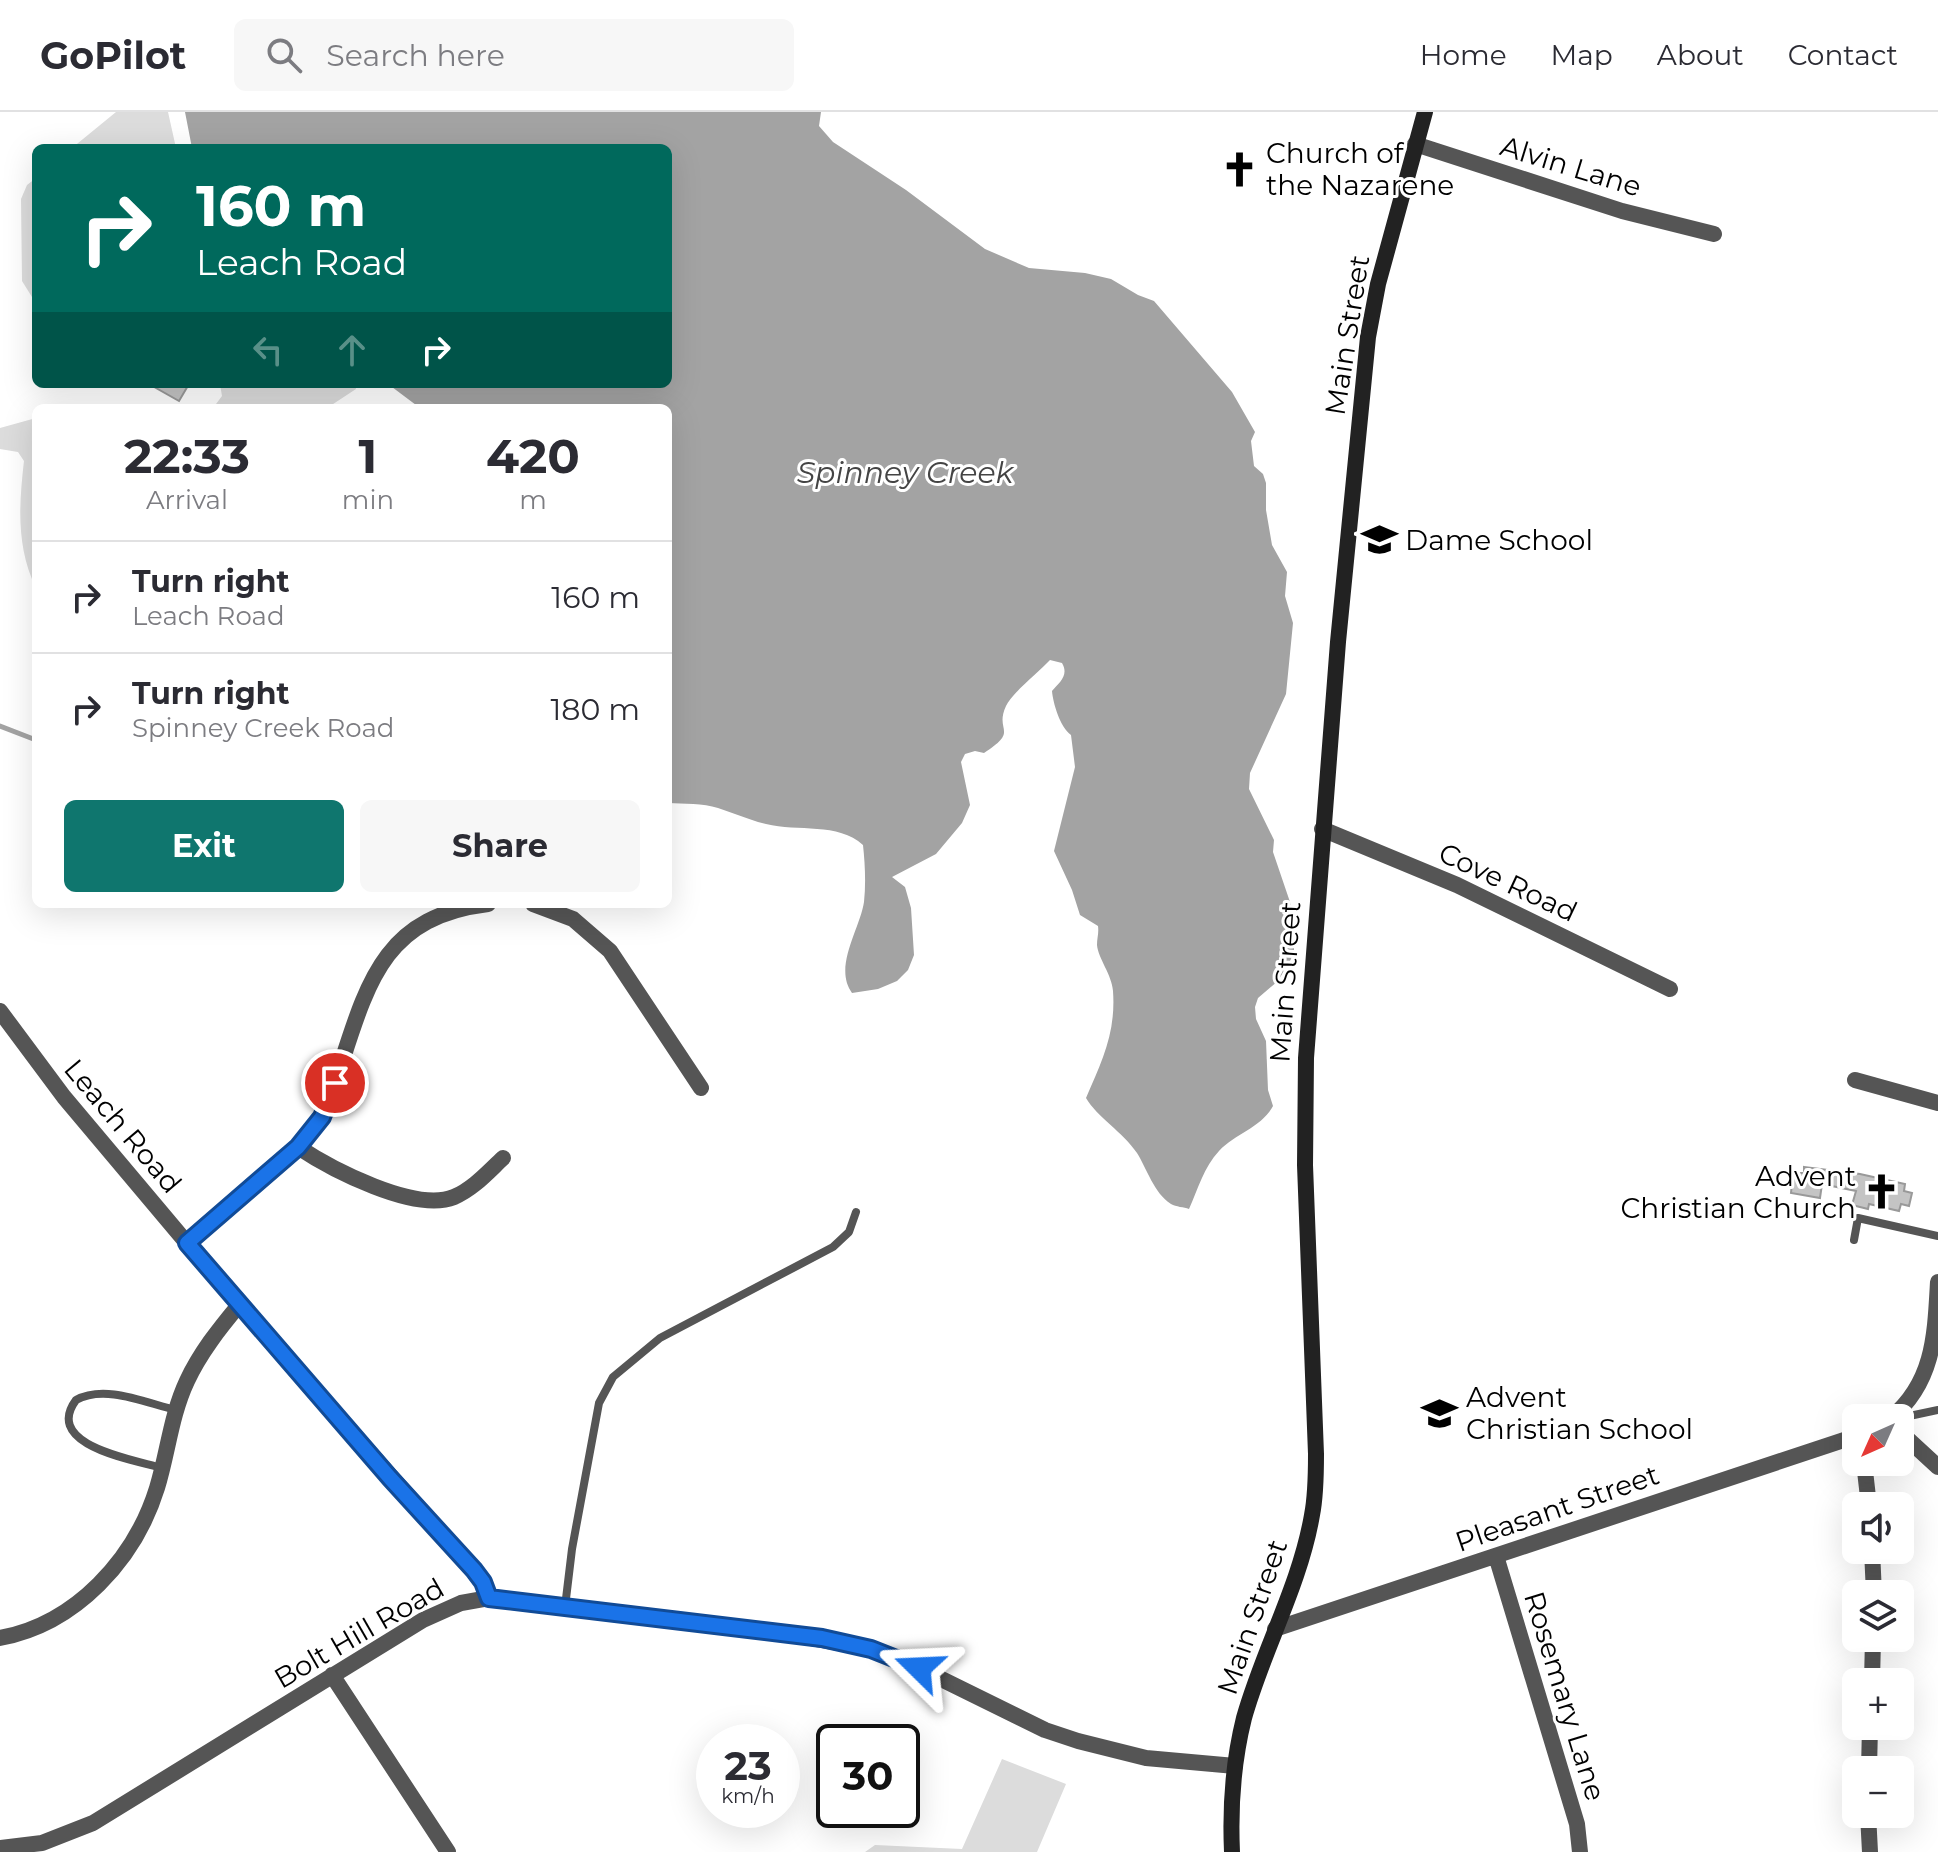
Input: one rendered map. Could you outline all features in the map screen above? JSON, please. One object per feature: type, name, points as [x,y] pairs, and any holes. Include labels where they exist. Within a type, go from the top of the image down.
[{"type":"main road","name":"Main Street","points":[[1232,1852],[1235,1766],[1245,1715],[1303,1551],[1314,1498],[1316,1454],[1304,1106],[1322,829],[1363,373],[1378,284],[1425,112]]},
{"type":"street","name":"Alvin Lane","points":[[1415,144],[1622,211],[1714,234]]},
{"type":"street","name":"Cove Road","points":[[1322,829],[1457,885],[1670,989]]},
{"type":"street","points":[[187,1243],[298,1147],[314,1128],[327,1105],[362,999],[390,952],[408,934],[430,919],[462,908]]},
{"type":"street","points":[[544,908],[573,919],[610,951],[701,1088]]},
{"type":"street","name":"Leach Road","points":[[0,1011],[64,1097],[239,1305],[474,1570],[489,1598]]},
{"type":"street","points":[[1855,1080],[1938,1103]]},
{"type":"street","points":[[298,1147],[340,1172],[406,1196],[431,1200],[447,1199],[466,1190],[503,1158]]},
{"type":"street","points":[[1904,1404],[1913,1395],[1926,1370],[1938,1282]]},
{"type":"street","points":[[0,1638],[42,1624],[73,1605],[122,1559],[144,1524],[187,1381],[200,1357],[239,1305]]},
{"type":"street","name":"Pleasant Street","points":[[1275,1629],[1842,1441]]},
{"type":"street","points":[[1914,1445],[1938,1467]]},
{"type":"street","name":"Rosemary Lane","points":[[1496,1556],[1577,1824],[1580,1852]]},
{"type":"street","name":"Bolt Hill Road","points":[[0,1848],[42,1848],[120,1809],[332,1675],[442,1611],[469,1600],[489,1598],[771,1631],[871,1649],[919,1668],[1045,1730],[1078,1741],[1146,1758],[1235,1766]]},
{"type":"street","points":[[332,1675],[448,1852]]},
{"type":"street","points":[[1869,1828],[1870,1852]]},
{"type":"lane","points":[[565,1607],[572,1549],[599,1403],[613,1377],[660,1338],[681,1325],[833,1247],[849,1232],[856,1212]]},
{"type":"lane","points":[[1854,1240],[1858,1218],[1938,1236]]},
{"type":"lane","points":[[162,1468],[82,1443],[73,1431],[71,1410],[76,1400],[97,1394],[115,1395],[176,1410]]},
{"type":"lane","points":[[1914,1415],[1938,1410]]},
{"type":"shaded area","points":[[116,112],[168,112],[175,144],[77,144]]},
{"type":"shaded area","points":[[32,181],[32,297],[22,281],[21,199]]},
{"type":"shaded area","points":[[221,388],[356,389],[333,404],[216,404],[222,396]]},
{"type":"shaded area","points":[[32,419],[32,578],[22,541],[20,509],[24,461],[18,452],[0,449],[0,428]]},
{"type":"shaded area","points":[[1002,1759],[1066,1784],[1037,1852],[865,1852],[875,1845],[962,1849]]},
{"type":"water","name":"Spinney Creek","points":[[185,112],[821,112],[819,126],[833,142],[906,190],[985,249],[1029,268],[1085,273],[1111,279],[1154,301],[1232,392],[1255,432],[1251,441],[1254,466],[1263,474],[1266,483],[1266,510],[1272,545],[1287,572],[1285,596],[1293,623],[1286,694],[1250,773],[1249,789],[1274,840],[1273,852],[1290,902],[1294,936],[1294,954],[1278,981],[1258,998],[1255,1007],[1256,1019],[1266,1041],[1268,1090],[1273,1106],[1262,1120],[1214,1157],[1189,1209],[1173,1205],[1165,1199],[1131,1145],[1086,1098],[1110,1034],[1113,991],[1098,950],[1098,926],[1080,915],[1054,851],[1075,767],[1071,735],[1060,721],[1052,691],[1064,675],[1062,663],[1050,660],[1014,695],[1003,715],[1004,735],[1001,740],[984,753],[975,751],[965,754],[961,762],[970,805],[962,823],[936,854],[892,877],[905,887],[911,908],[914,955],[908,970],[897,981],[878,989],[852,993],[845,972],[849,948],[864,902],[863,845],[830,830],[778,826],[712,806],[672,803],[672,404],[415,404],[393,388],[672,388],[672,144],[191,144]]},
{"type":"building","points":[[156,388],[187,388],[179,401]]},
{"type":"building","points":[[1804,1167],[1905,1184],[1904,1191],[1912,1193],[1909,1206],[1901,1204],[1899,1211],[1869,1204],[1868,1209],[1852,1205],[1856,1191],[1822,1184],[1820,1198],[1791,1193],[1793,1173],[1804,1173]]},
{"type":"waterway","name":"Spinney Creek","points":[[0,726],[32,738]]},
{"type":"place","name":"Church of the Nazarene","points":[[1240,169]]},
{"type":"place","name":"Dame School","points":[[1379,540]]},
{"type":"place","name":"Advent Christian Church","points":[[1882,1192]]},
{"type":"place","name":"Advent Christian School","points":[[1440,1413]]},
{"type":"route","points":[[335,1083],[322,1117],[298,1147],[187,1243],[390,1478],[474,1570],[489,1598],[822,1638],[871,1649],[919,1668]]}]
